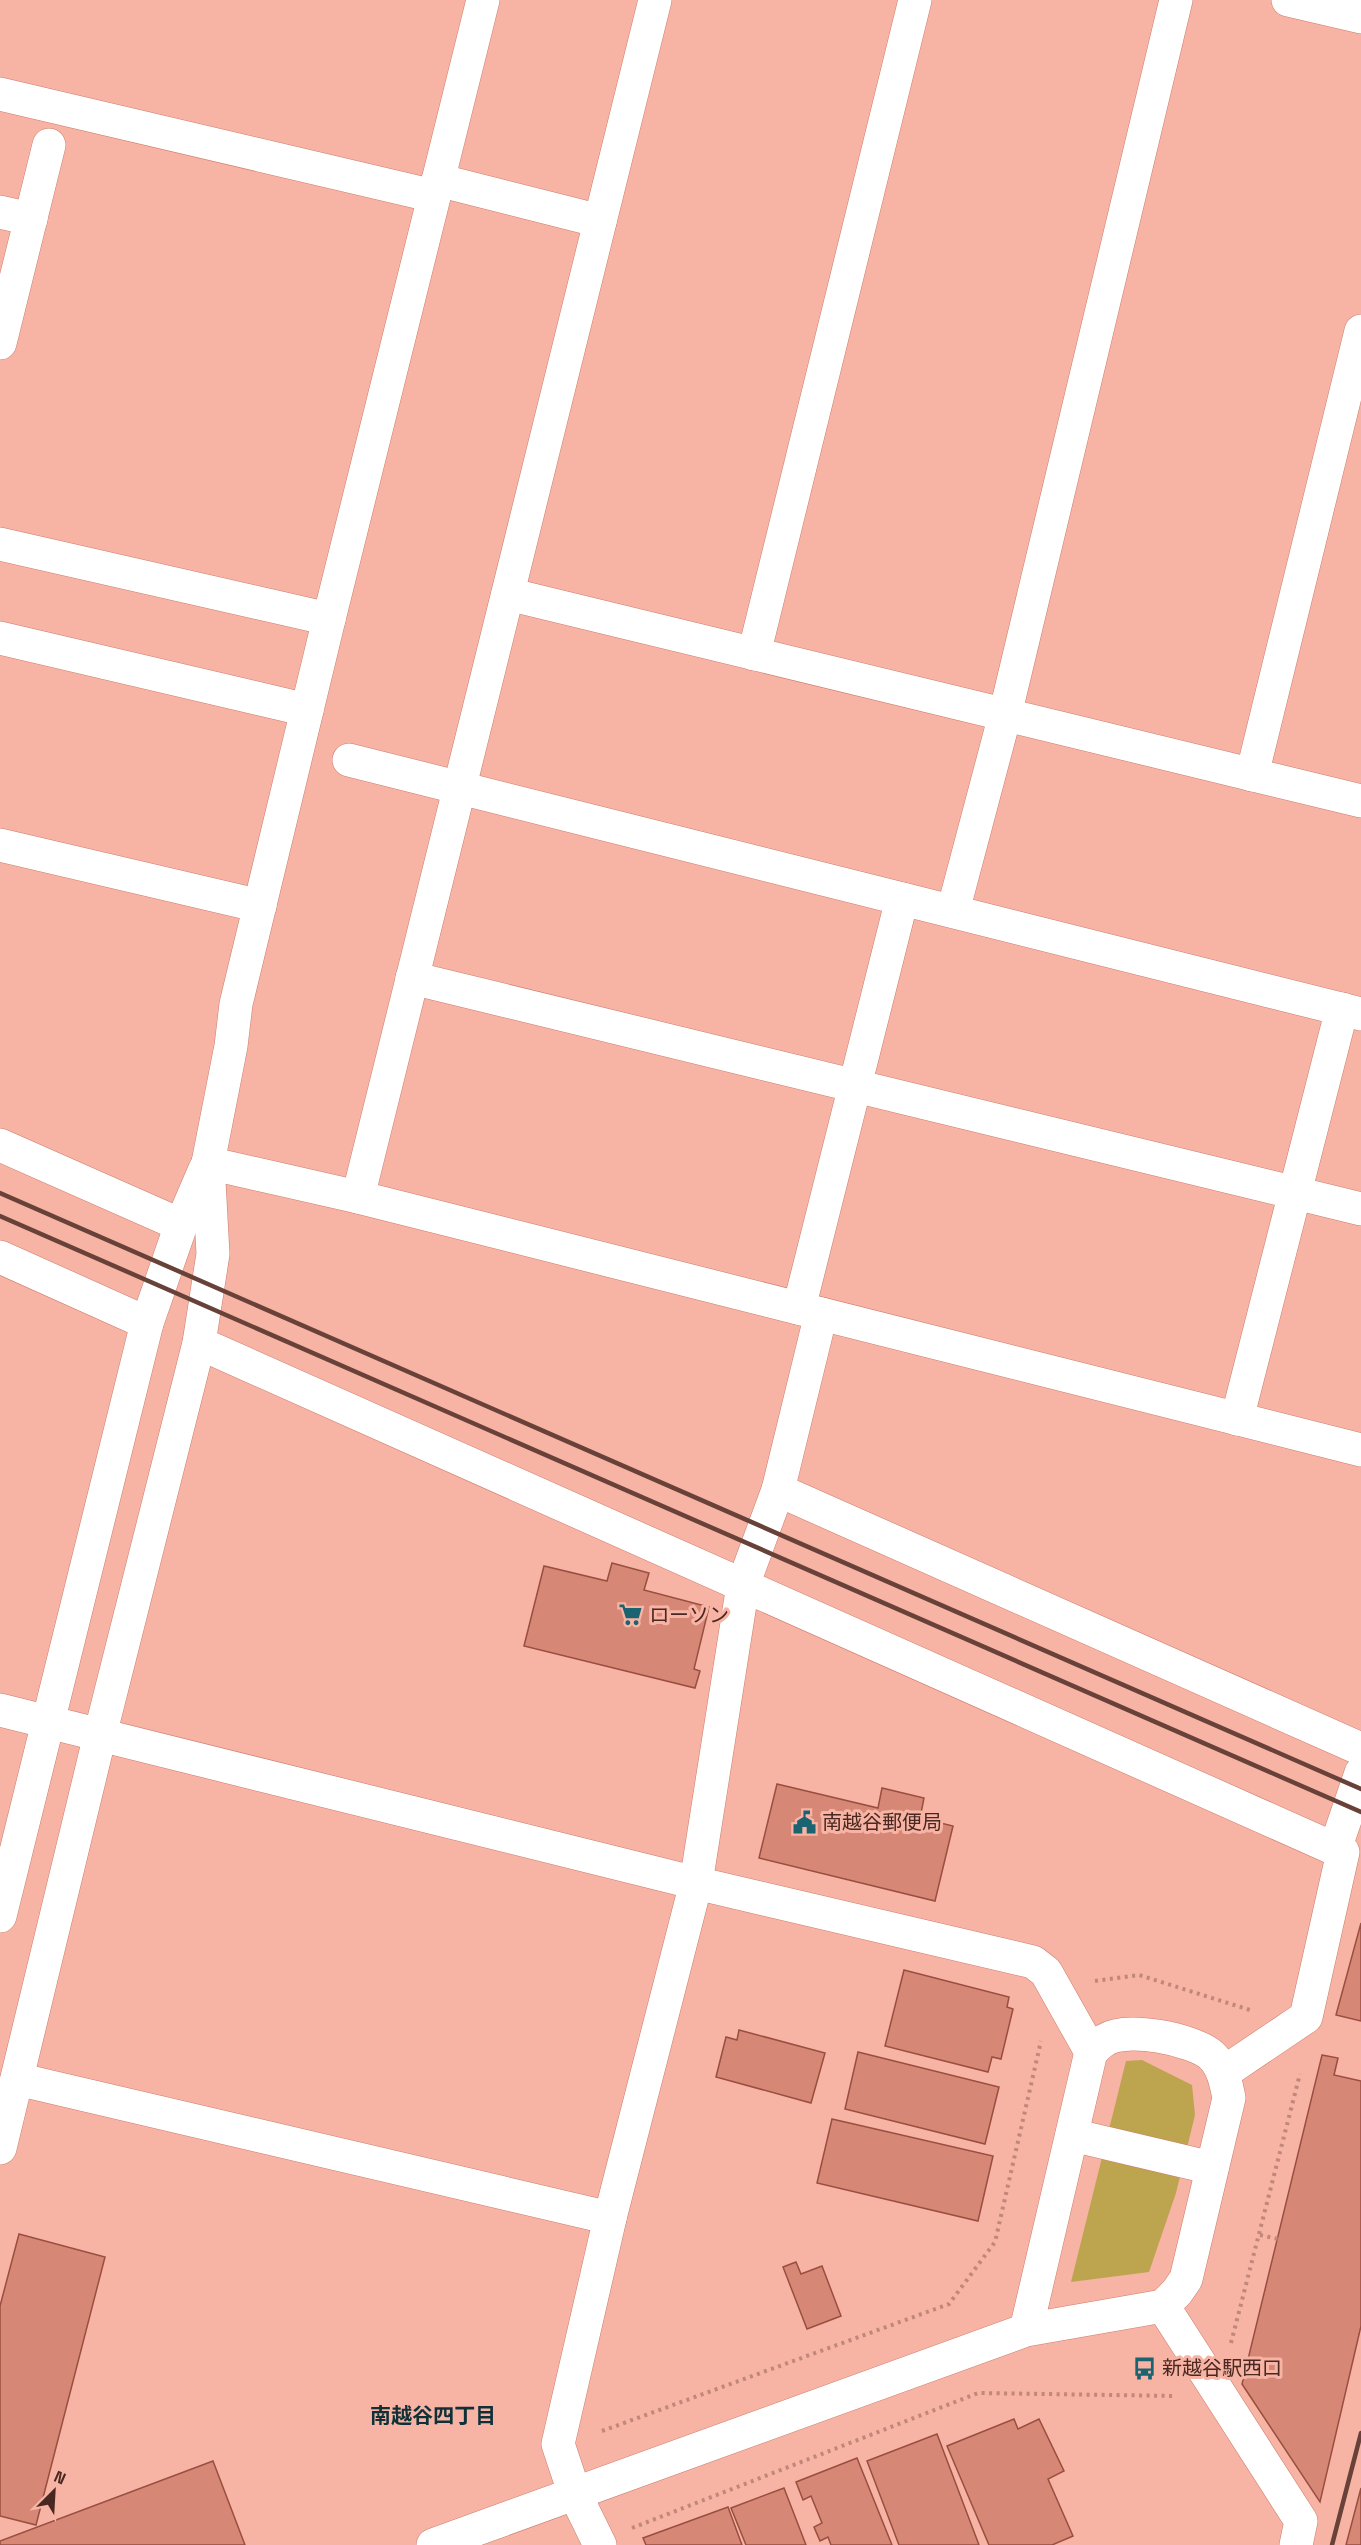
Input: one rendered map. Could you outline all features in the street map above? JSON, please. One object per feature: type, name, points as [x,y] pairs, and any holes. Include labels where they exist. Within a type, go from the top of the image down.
[{"type":"street","points":[[0,1916],[147,1323],[181,1225],[208,1162],[231,1046],[236,1004],[483,0]]},
{"type":"street","points":[[358,1197],[655,0]]},
{"type":"street","points":[[754,654],[915,0]]},
{"type":"street","points":[[953,911],[1005,715],[1176,0]]},
{"type":"street","points":[[1288,0],[1361,17]]},
{"type":"street","points":[[0,94],[600,221]]},
{"type":"street","points":[[0,343],[15,215],[49,146]]},
{"type":"street","points":[[1252,775],[1361,332]]},
{"type":"street","points":[[0,544],[329,619]]},
{"type":"street","points":[[508,594],[1361,801]]},
{"type":"street","points":[[0,638],[307,710]]},
{"type":"street","points":[[349,760],[1351,1011],[1295,1193],[1238,1419]]},
{"type":"street","points":[[0,845],[260,906]]},
{"type":"street","points":[[600,2545],[574,2492],[558,2444],[610,2218],[696,1883],[742,1585],[778,1490],[810,1311],[855,1086],[902,899]]},
{"type":"street","points":[[412,978],[1361,1209]]},
{"type":"street","points":[[0,1145],[181,1225]]},
{"type":"street","points":[[208,1162],[358,1197],[1361,1450]]},
{"type":"street","points":[[0,2148],[100,1735],[199,1343],[213,1254],[208,1162]]},
{"type":"street","points":[[0,1257],[147,1323]]},
{"type":"street","points":[[199,1343],[1343,1852],[1306,2017],[1223,2073]]},
{"type":"street","points":[[778,1490],[1361,1749]]},
{"type":"street","points":[[0,1710],[696,1883],[1033,1962],[1046,1972],[1091,2052]]},
{"type":"street","points":[[1335,1848],[1361,1773]]},
{"type":"street","points":[[433,2545],[1026,2330],[1163,2306],[1186,2279],[1229,2098],[1223,2073],[1212,2056],[1193,2044],[1131,2032],[1106,2039],[1091,2052],[1026,2330]]},
{"type":"street","points":[[17,2079],[610,2218]]},
{"type":"street","points":[[1072,2135],[1212,2168]]},
{"type":"street","points":[[1163,2306],[1301,2521],[1296,2545]]},
{"type":"path","points":[[1093,1982],[1139,1976],[1256,2012]]},
{"type":"path","points":[[602,2431],[949,2304],[995,2242],[1041,2040]]},
{"type":"path","points":[[1230,2348],[1300,2074]]},
{"type":"path","points":[[1260,2235],[1278,2239]]},
{"type":"path","points":[[630,2529],[978,2393],[1185,2396]]},
{"type":"shaded area","points":[[1142,2060],[1192,2085],[1195,2115],[1176,2193],[1149,2272],[1071,2282],[1126,2061]]},
{"type":"building","points":[[612,1563],[649,1573],[644,1590],[709,1607],[694,1669],[700,1671],[695,1688],[524,1646],[544,1566],[607,1581]]},
{"type":"building","points":[[777,1784],[878,1808],[882,1788],[924,1798],[920,1818],[953,1826],[935,1901],[759,1858]]},
{"type":"building","points":[[1361,1923],[1361,2021],[1336,2015]]},
{"type":"building","points":[[904,1970],[1009,1997],[1007,2007],[1013,2009],[1001,2059],[992,2057],[988,2072],[885,2046]]},
{"type":"building","points":[[739,2030],[825,2053],[811,2103],[716,2077],[726,2037],[737,2040]]},
{"type":"building","points":[[858,2052],[999,2087],[985,2144],[845,2109]]},
{"type":"building","points":[[1322,2055],[1338,2058],[1334,2075],[1361,2081],[1361,2326],[1320,2502],[1242,2384]]},
{"type":"building","points":[[832,2119],[993,2156],[978,2221],[817,2183]]},
{"type":"building","points":[[19,2234],[105,2257],[36,2525],[0,2516],[0,2306]]},
{"type":"building","points":[[796,2262],[801,2274],[822,2266],[841,2316],[807,2329],[783,2267]]},
{"type":"building","points":[[1014,2419],[1018,2429],[1039,2419],[1064,2471],[1048,2479],[1073,2536],[1052,2545],[989,2545],[947,2446]]},
{"type":"building","points":[[937,2434],[979,2545],[899,2545],[867,2461]]},
{"type":"building","points":[[857,2458],[892,2545],[831,2545],[828,2537],[820,2541],[814,2527],[822,2523],[811,2496],[803,2500],[796,2482]]},
{"type":"building","points":[[213,2461],[245,2545],[0,2545],[0,2541]]},
{"type":"building","points":[[784,2488],[806,2545],[746,2545],[731,2508]]},
{"type":"building","points":[[1361,2488],[1361,2545],[1346,2545]]},
{"type":"building","points":[[728,2507],[742,2545],[646,2545],[643,2538]]},
{"type":"railway","points":[[0,1193],[1361,1789]]},
{"type":"railway","points":[[0,1216],[1361,1812]]},
{"type":"railway","points":[[1332,2545],[1361,2433]]},
{"type":"place","name":"ローソン","points":[[631,1615]]},
{"type":"place","name":"南越谷郵便局","points":[[804,1822]]},
{"type":"place","name":"新越谷駅西口","points":[[1144,2368]]},
{"type":"district","name":"南越谷四丁目","points":[[433,2416]]}]
